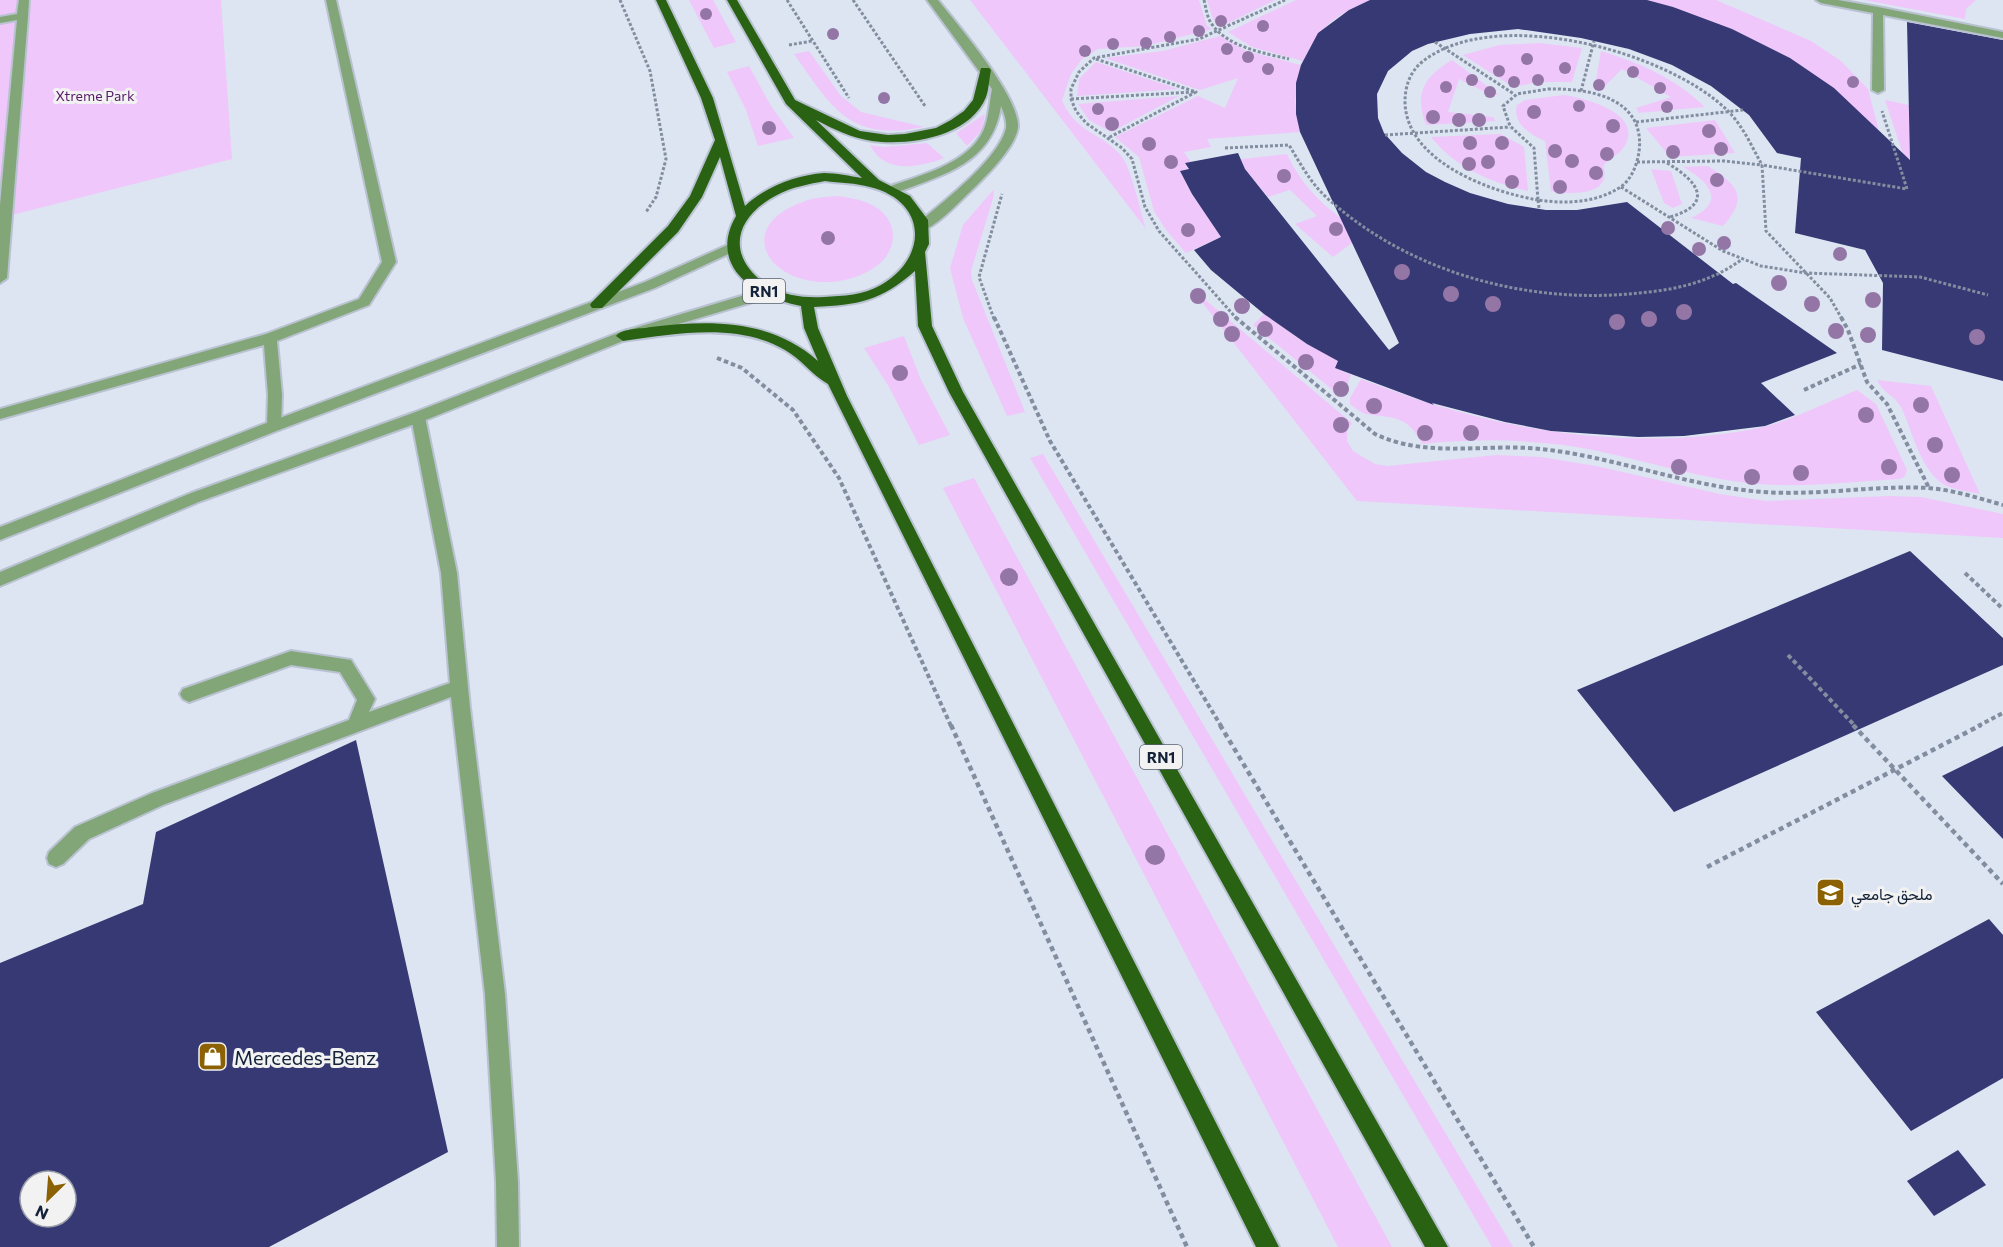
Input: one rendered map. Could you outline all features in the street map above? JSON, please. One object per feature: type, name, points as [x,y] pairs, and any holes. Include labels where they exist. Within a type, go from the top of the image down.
[{"type":"highway","points":[[661,0],[707,98],[742,217]]},
{"type":"highway","points":[[732,0],[790,102],[874,182]]},
{"type":"highway","points":[[790,102],[842,128],[870,137],[918,136],[944,130],[967,114],[979,100],[986,70]]},
{"type":"highway","points":[[597,305],[673,230],[696,197],[721,140]]},
{"type":"highway","points":[[732,247],[734,232],[742,217],[756,202],[776,190],[799,182],[825,177],[850,177],[874,182],[892,190],[907,200],[917,212],[924,226]]},
{"type":"highway","name":"RN1","points":[[732,247],[735,261],[742,273],[753,284],[768,293],[807,303],[835,303],[863,298],[888,287],[908,272],[920,255],[924,241],[924,226]]},
{"type":"highway","name":"RN1","points":[[920,255],[925,326],[956,393],[1437,1247]]},
{"type":"highway","name":"RN1","points":[[807,303],[811,328],[834,382],[1268,1247]]},
{"type":"highway","points":[[623,336],[682,329],[723,328],[764,334],[789,345],[834,382]]},
{"type":"street","points":[[0,278],[24,0]]},
{"type":"street","points":[[0,414],[270,338],[364,302],[389,262],[331,0]]},
{"type":"street","points":[[924,226],[982,171],[1006,142],[1012,127],[1011,114],[998,88],[932,0]]},
{"type":"street","points":[[1821,0],[2003,35]]},
{"type":"street","points":[[1878,10],[1878,90]]},
{"type":"street","points":[[0,20],[23,16]]},
{"type":"street","points":[[892,190],[969,157],[988,134],[998,88]]},
{"type":"street","points":[[0,534],[274,426],[650,285],[732,247]]},
{"type":"street","points":[[0,579],[196,497],[417,417],[623,336],[768,293]]},
{"type":"street","points":[[270,338],[275,395],[274,426]]},
{"type":"street","points":[[417,417],[449,573],[459,687],[495,994],[507,1182],[508,1247]]},
{"type":"street","points":[[189,694],[291,658],[345,665],[366,699],[356,725]]},
{"type":"street","points":[[56,858],[82,833],[158,799],[459,687]]},
{"type":"path","points":[[620,0],[650,71],[666,159],[657,197],[644,215]]},
{"type":"path","points":[[787,0],[847,96],[855,102]]},
{"type":"path","points":[[853,0],[931,116],[944,130]]},
{"type":"path","points":[[1204,0],[1210,23],[1218,31],[1250,49],[1289,59]]},
{"type":"path","points":[[1285,0],[1218,31],[1190,41],[1094,58],[1078,72],[1071,89],[1071,99],[1076,111],[1086,123],[1122,148],[1132,159],[1145,207],[1159,231],[1237,319],[1387,441],[1417,449],[1491,447],[1549,451],[1600,458],[1724,487],[1767,492],[1929,488],[2003,504]]},
{"type":"path","points":[[1539,208],[1539,199],[1534,148],[1510,126],[1504,114],[1503,106],[1514,94],[1555,88],[1581,91],[1611,100],[1627,110],[1636,122],[1640,138],[1636,162],[1633,174],[1621,187],[1578,202],[1539,199],[1510,194],[1476,182],[1443,163],[1427,150],[1414,133],[1407,119],[1404,100],[1407,78],[1427,57],[1445,49],[1500,37],[1534,37],[1594,43],[1625,52],[1665,68],[1701,90],[1729,111],[1762,165],[1766,231],[1830,297],[1848,330],[1868,382],[1887,404],[1929,488]]},
{"type":"path","points":[[1434,42],[1514,94]]},
{"type":"path","points":[[1581,91],[1594,43]]},
{"type":"path","points":[[1094,58],[1196,92]]},
{"type":"path","points":[[1636,162],[1724,161],[1907,189],[1878,100],[1878,90]]},
{"type":"path","points":[[1071,99],[1196,92]]},
{"type":"path","points":[[1107,138],[1196,92]]},
{"type":"path","points":[[1636,122],[1743,110]]},
{"type":"path","points":[[1385,135],[1510,126]]},
{"type":"path","points":[[1224,148],[1289,145],[1301,167],[1325,196],[1368,229],[1388,242],[1432,263],[1502,286],[1571,296],[1624,297],[1689,284],[1727,271],[1741,260]]},
{"type":"path","points":[[1664,161],[1684,172],[1693,181],[1699,198],[1691,211],[1670,218]]},
{"type":"path","points":[[982,171],[1003,190],[979,277],[1000,335],[1050,441],[1534,1247]]},
{"type":"path","points":[[1621,187],[1741,260],[1761,266],[1806,273],[1920,277],[1988,295]]},
{"type":"path","points":[[682,329],[698,350],[742,368],[793,410],[839,478],[1187,1247]]},
{"type":"path","points":[[1803,390],[1861,364]]},
{"type":"path","points":[[1965,573],[2003,609]]},
{"type":"path","points":[[1788,656],[2003,884]]},
{"type":"path","points":[[1707,867],[2003,713]]},
{"type":"green space","name":"Xtreme Park","points":[[0,0],[221,0],[232,159],[0,218]]},
{"type":"green space","points":[[689,0],[713,0],[736,42],[714,48]]},
{"type":"green space","points":[[970,0],[1199,0],[1207,26],[1212,29],[1145,46],[1098,49],[1082,59],[1071,74],[1062,100],[1074,119],[1122,157],[1132,180],[1146,229]]},
{"type":"green space","points":[[1207,0],[1275,0],[1220,27],[1213,19]]},
{"type":"green space","points":[[1296,0],[1370,0],[1330,23],[1317,38],[1303,61],[1252,47],[1228,32]]},
{"type":"green space","points":[[1647,0],[1716,0],[1811,41],[1841,61],[1868,89],[1879,131],[1790,58],[1732,29]]},
{"type":"green space","points":[[1864,0],[1976,0],[1966,9],[1965,19]]},
{"type":"green space","points":[[1220,36],[1246,51],[1301,65],[1295,101],[1300,132],[1207,139],[1211,147],[1184,152],[1191,162],[1186,163],[1189,169],[1180,171],[1192,195],[1223,236],[1186,253],[1166,230],[1154,211],[1139,157],[1115,137],[1198,96],[1225,108],[1238,78],[1200,90],[1105,58],[1163,51]]},
{"type":"green space","points":[[1539,43],[1582,48],[1572,82],[1538,82],[1513,87],[1463,55],[1499,45]]},
{"type":"green space","points":[[809,51],[841,96],[861,112],[924,127],[878,130],[860,125],[846,117],[820,91],[794,54]]},
{"type":"green space","points":[[1601,51],[1669,80],[1705,107],[1639,113],[1636,108],[1671,97],[1622,69],[1604,87],[1595,86]]},
{"type":"green space","points":[[1452,60],[1498,94],[1493,96],[1459,79],[1448,112],[1493,117],[1496,121],[1426,125],[1421,104],[1424,87],[1434,73]]},
{"type":"green space","points":[[1096,62],[1178,89],[1077,96],[1079,79]]},
{"type":"green space","points":[[749,66],[771,106],[794,138],[758,146],[746,110],[727,72]]},
{"type":"green space","points":[[1564,95],[1598,104],[1620,117],[1627,125],[1628,135],[1624,147],[1603,166],[1602,183],[1596,188],[1579,193],[1551,191],[1545,141],[1524,128],[1516,111],[1517,105],[1525,100]]},
{"type":"green space","points":[[1179,96],[1111,132],[1089,120],[1078,104]]},
{"type":"green space","points":[[1885,100],[1909,105],[1910,154],[1977,168],[1913,184]]},
{"type":"green space","points":[[985,114],[982,130],[967,146],[956,133]]},
{"type":"green space","points":[[1715,120],[1735,153],[1670,157],[1646,128]]},
{"type":"green space","points":[[1501,134],[1524,147],[1528,191],[1500,183],[1475,172],[1451,157],[1431,137]]},
{"type":"green space","points":[[927,143],[944,158],[924,164],[903,166],[884,161],[870,145],[884,147]]},
{"type":"green space","points":[[1287,154],[1310,190],[1340,218],[1364,234],[1333,257],[1295,224],[1317,216],[1290,190],[1268,197],[1245,169],[1241,159]]},
{"type":"green space","points":[[1708,166],[1727,179],[1733,186],[1738,199],[1731,216],[1723,226],[1691,218],[1709,205],[1710,192],[1700,179],[1683,167]]},
{"type":"green space","points":[[1651,169],[1671,171],[1682,204],[1673,208],[1664,203]]},
{"type":"green space","points":[[993,190],[994,195],[971,271],[972,280],[1025,412],[1007,416],[963,318],[950,268],[963,225]]},
{"type":"green space","points":[[839,196],[866,202],[886,216],[893,232],[893,241],[878,265],[862,275],[831,282],[808,280],[790,274],[775,264],[767,252],[764,239],[769,225],[782,212],[803,202],[816,198]]},
{"type":"green space","points":[[1191,288],[1352,423],[1347,431],[1347,441],[1353,451],[1375,464],[1387,466],[1496,455],[1541,457],[1596,466],[1720,494],[1766,501],[1888,496],[1921,497],[2003,514],[2003,538],[1357,501]]},
{"type":"green space","points":[[1264,314],[1307,344],[1339,360],[1335,368],[1351,375],[1345,390],[1340,393],[1334,391],[1253,325]]},
{"type":"green space","points":[[904,336],[921,380],[950,435],[919,445],[889,387],[864,348]]},
{"type":"green space","points":[[1361,379],[1435,405],[1496,421],[1572,434],[1650,438],[1689,437],[1763,427],[1799,415],[1857,390],[1876,404],[1907,470],[1901,479],[1777,485],[1710,477],[1563,445],[1492,440],[1422,444],[1405,423],[1364,413],[1350,404],[1350,398]]},
{"type":"green space","points":[[1877,380],[1931,386],[1980,494],[1949,487],[1933,475],[1921,457],[1901,407]]},
{"type":"green space","points":[[1043,454],[1513,1247],[1492,1247],[1030,458]]},
{"type":"green space","points":[[974,478],[1392,1247],[1338,1247],[943,488]]},
{"type":"building","points":[[1370,0],[1647,0],[1673,7],[1732,29],[1790,58],[1834,88],[1910,160],[1907,22],[2003,40],[2003,381],[1882,350],[1883,283],[1865,250],[1795,233],[1801,158],[1777,153],[1749,115],[1711,86],[1672,65],[1629,49],[1581,38],[1518,29],[1470,34],[1428,44],[1412,51],[1388,71],[1377,94],[1378,118],[1384,133],[1402,153],[1426,172],[1445,182],[1470,193],[1508,204],[1546,210],[1577,210],[1627,202],[1733,284],[1736,283],[1837,353],[1761,383],[1795,415],[1765,426],[1684,436],[1638,437],[1551,431],[1432,403],[1434,405],[1335,368],[1338,361],[1307,344],[1264,314],[1211,270],[1194,250],[1221,237],[1192,194],[1180,171],[1189,169],[1185,163],[1238,153],[1245,169],[1389,350],[1399,343],[1300,132],[1296,114],[1296,83],[1301,65],[1318,33],[1349,10]]},
{"type":"building","points":[[1910,551],[2003,638],[2003,665],[1674,812],[1577,690]]},
{"type":"building","name":"Mercedes-Benz","points":[[356,740],[448,1152],[269,1247],[0,1247],[0,963],[143,904],[156,832]]},
{"type":"building","points":[[2003,746],[2003,839],[1942,776]]},
{"type":"building","points":[[1989,919],[2003,935],[2003,1078],[1911,1131],[1816,1012]]},
{"type":"building","points":[[1958,1150],[1986,1185],[1934,1216],[1907,1181]]},
{"type":"place","name":"ملحق جامعي","points":[[1830,893]]},
{"type":"place","name":"Mercedes-Benz","points":[[213,1057]]}]
